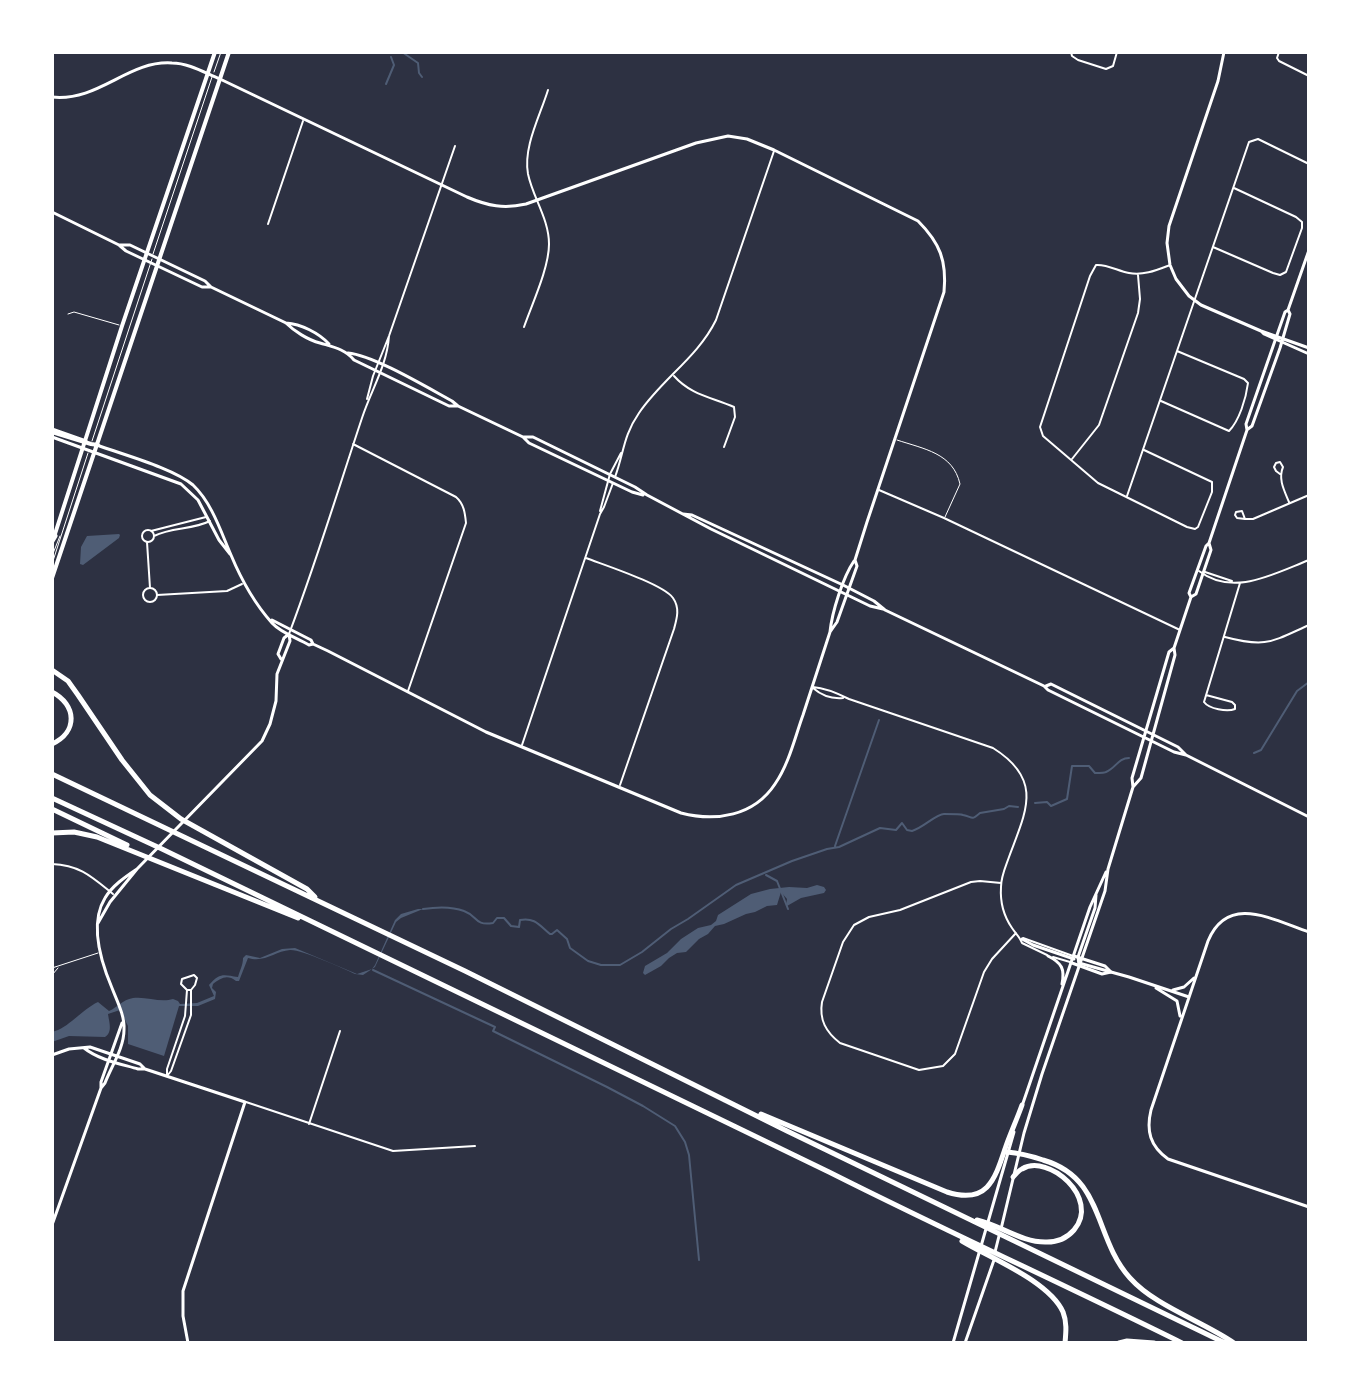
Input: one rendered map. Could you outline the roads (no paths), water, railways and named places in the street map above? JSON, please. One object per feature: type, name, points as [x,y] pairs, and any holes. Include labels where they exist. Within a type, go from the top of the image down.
[{"type":"highway","points":[[52,670],[68,681],[150,795],[181,819],[307,889],[319,901]]},
{"type":"highway","points":[[52,692],[59,695],[71,713],[71,722],[64,737],[52,744]]},
{"type":"highway","points":[[52,773],[1225,1343]]},
{"type":"highway","points":[[52,798],[829,1172],[998,1258],[1182,1343]]},
{"type":"highway","points":[[52,809],[169,865]]},
{"type":"highway","points":[[52,833],[74,832],[97,837],[336,933]]},
{"type":"highway","points":[[730,1102],[959,1196],[984,1190],[994,1179],[1022,1105]]},
{"type":"highway","points":[[1007,1152],[1059,1165],[1078,1180],[1090,1198],[1118,1264],[1131,1279],[1141,1289],[1234,1343]]},
{"type":"highway","points":[[1010,1236],[1045,1243],[1061,1240],[1071,1234],[1082,1214],[1078,1194],[1072,1184],[1059,1175],[1036,1166],[1020,1169],[1013,1177]]},
{"type":"highway","points":[[998,1258],[1054,1297],[1066,1321],[1065,1343]]},
{"type":"highway","points":[[1119,1343],[1154,1343]]},
{"type":"main road","points":[[55,538],[144,260],[218,52]]},
{"type":"main road","points":[[52,578],[93,447],[158,266],[229,52]]},
{"type":"main road","points":[[52,433],[93,447]]},
{"type":"street","points":[[1071,52],[1078,60],[1106,69],[1113,66],[1117,52]]},
{"type":"street","points":[[1224,52],[1218,81],[1169,226],[1167,243],[1170,265],[1176,279],[1195,301],[1309,351]]},
{"type":"street","points":[[1279,52],[1279,61],[1309,76]]},
{"type":"street","points":[[52,97],[76,97],[158,63],[180,63],[442,185],[498,207],[537,200],[713,137],[747,139],[906,214],[923,225],[937,244],[945,266],[944,292],[855,560],[831,620],[830,632],[783,771],[772,788],[752,806],[720,817],[696,817],[681,813],[467,724],[313,644],[309,645],[272,623],[254,599],[212,513],[197,490],[185,479],[93,447]]},
{"type":"street","points":[[524,327],[549,250],[548,228],[528,177],[527,160],[548,90]]},
{"type":"street","points":[[268,224],[303,120]]},
{"type":"street","points":[[1127,497],[1249,142],[1255,139],[1309,164]]},
{"type":"street","points":[[98,923],[115,895],[137,869],[262,741],[270,724],[276,701],[277,674],[290,641],[290,631],[378,364],[455,146]]},
{"type":"street","points":[[522,747],[560,641],[617,457],[641,410],[704,342],[716,320],[774,150]]},
{"type":"street","points":[[1213,247],[1280,275],[1286,272],[1302,228],[1302,222],[1296,217],[1233,188]]},
{"type":"street","points":[[52,212],[150,263],[202,287],[211,287]]},
{"type":"street","points":[[119,245],[130,245],[160,259],[286,323],[323,337],[329,344],[383,366],[523,437],[529,443],[632,492],[647,495]]},
{"type":"street","points":[[1133,787],[1141,778],[1196,570],[1209,543],[1247,430],[1246,424],[1309,250]]},
{"type":"street","points":[[1144,450],[1210,480],[1214,487],[1200,525],[1195,529],[1098,483],[1043,436],[1040,427],[1096,265],[1138,275],[1170,265]]},
{"type":"street","points":[[1071,460],[1102,419],[1138,313],[1138,275]]},
{"type":"street","points":[[1247,430],[1252,426],[1283,340],[1290,314],[1288,310]]},
{"type":"street","points":[[378,371],[388,352],[389,336]]},
{"type":"street","points":[[1160,400],[1229,431],[1235,424],[1247,392],[1248,383],[1244,379],[1177,351]]},
{"type":"street","points":[[348,353],[354,360],[449,406],[458,406]]},
{"type":"street","points":[[673,375],[696,394],[734,407],[735,417],[724,447]]},
{"type":"street","points":[[523,437],[533,437],[635,487],[711,529],[1044,686],[1309,817]]},
{"type":"street","points":[[353,444],[456,497],[465,513],[466,523],[408,693]]},
{"type":"street","points":[[93,447],[181,484],[195,496],[232,557]]},
{"type":"street","points":[[1280,474],[1290,503]]},
{"type":"street","points":[[878,490],[1180,630]]},
{"type":"street","points":[[1245,519],[1259,517],[1309,495]]},
{"type":"street","points":[[147,542],[142,539],[145,531],[212,513]]},
{"type":"street","points":[[683,514],[692,515],[843,585],[885,610]]},
{"type":"street","points":[[147,542],[168,530],[199,526],[215,519]]},
{"type":"street","points":[[151,531],[154,536]]},
{"type":"street","points":[[147,542],[150,588]]},
{"type":"street","points":[[1191,597],[1196,594],[1211,550],[1209,543]]},
{"type":"street","points":[[585,557],[658,587],[673,598],[678,609],[620,787]]},
{"type":"street","points":[[830,632],[847,595],[857,566],[855,560]]},
{"type":"street","points":[[1196,570],[1240,583],[1260,579],[1309,560]]},
{"type":"street","points":[[1203,573],[1222,583],[1233,582]]},
{"type":"street","points":[[157,595],[227,591],[245,582]]},
{"type":"street","points":[[1206,695],[1232,702],[1236,707],[1231,711],[1208,707],[1204,702],[1206,695],[1223,637],[1240,583]]},
{"type":"street","points":[[150,588],[144,593],[146,600],[153,601],[157,595]]},
{"type":"street","points":[[150,588],[157,595]]},
{"type":"street","points":[[1223,637],[1265,643],[1309,625]]},
{"type":"street","points":[[953,1343],[1022,1105],[1061,994],[1105,891],[1143,737],[1169,652],[1174,648]]},
{"type":"street","points":[[1044,686],[1051,684],[1178,747],[1186,755]]},
{"type":"street","points":[[812,687],[835,699],[846,698],[993,748],[1006,756],[1022,775],[1028,799],[1001,883],[1002,910],[1022,939],[1077,960],[1102,974],[1111,972]]},
{"type":"street","points":[[52,864],[84,870],[115,895]]},
{"type":"street","points":[[52,1225],[101,1082],[124,1030],[118,1001],[97,942],[97,915],[104,898],[123,878],[137,869]]},
{"type":"street","points":[[965,1343],[992,1268],[1013,1177],[1096,892],[1108,869]]},
{"type":"street","points":[[1001,883],[971,882],[854,925],[843,942],[822,1002],[823,1023],[830,1035],[840,1043],[919,1070],[943,1066],[955,1054],[984,972],[1016,933]]},
{"type":"street","points":[[1309,932],[1244,912],[1230,915],[1211,933],[1151,1110],[1148,1131],[1162,1155],[1176,1162],[1309,1207]]},
{"type":"street","points":[[1022,939],[1022,943],[1063,967],[1061,994]]},
{"type":"street","points":[[1048,956],[1105,966],[1111,972],[1189,997]]},
{"type":"street","points":[[1169,990],[1184,987],[1196,975]]},
{"type":"street","points":[[1149,984],[1177,1001],[1180,1021]]},
{"type":"street","points":[[167,1076],[191,1015],[189,990]]},
{"type":"street","points":[[309,1124],[340,1031]]},
{"type":"street","points":[[84,1048],[89,1053],[393,1151],[475,1146]]},
{"type":"street","points":[[52,1055],[69,1049],[94,1048],[140,1064],[145,1069]]},
{"type":"street","points":[[188,1343],[183,1291],[245,1102]]},
{"type":"lane","points":[[52,556],[55,538],[93,447],[210,75]]},
{"type":"lane","points":[[68,314],[74,312],[122,326]]},
{"type":"lane","points":[[895,439],[930,451],[954,466],[960,484],[944,518]]},
{"type":"lane","points":[[52,564],[55,538]]},
{"type":"lane","points":[[52,968],[100,952]]},
{"type":"lane","points":[[52,975],[59,965]]},
{"type":"water","points":[[119,534],[119,538],[83,565],[80,564],[81,547],[87,536]]},
{"type":"water","points":[[817,885],[824,887],[824,893],[801,898],[787,906],[787,899],[781,892],[777,905],[715,926],[686,952],[677,953],[661,966],[645,975],[643,973],[645,966],[667,953],[681,939],[698,928],[711,925],[718,915],[751,894]]},
{"type":"water","points":[[423,909],[396,922],[375,967],[372,969],[395,920],[401,914]]},
{"type":"water","points":[[295,948],[357,974],[372,969],[363,975],[355,974],[290,950],[260,959],[248,958],[239,981],[227,977],[213,984],[215,999],[198,1006],[179,1006],[164,1056],[128,1044],[128,1026],[120,1010],[108,1014],[110,1030],[105,1037],[69,1036],[52,1042],[52,1032],[98,1002],[109,1011],[133,998],[173,999],[180,1004],[197,1003],[214,996],[209,985],[222,975],[238,977],[246,955],[260,958],[282,949]]},
{"type":"waterway","points":[[402,52],[418,63],[422,77]]},
{"type":"waterway","points":[[386,84],[394,65],[391,57]]},
{"type":"waterway","points":[[1254,753],[1261,750],[1297,691],[1309,682]]},
{"type":"waterway","points":[[835,846],[879,720]]},
{"type":"waterway","points":[[1035,803],[1047,802],[1051,806],[1067,799],[1072,766],[1089,766],[1095,773],[1104,773],[1129,758]]},
{"type":"waterway","points":[[423,909],[454,908],[482,923],[493,923],[497,918],[504,918],[511,926],[519,927],[520,920],[530,920],[550,934],[557,930],[567,939],[570,948],[588,961],[620,965],[736,885],[792,861],[839,847],[880,828],[896,830],[902,823],[912,831],[941,815],[960,814],[973,818],[980,813],[1018,807]]},
{"type":"waterway","points":[[766,875],[777,881],[788,909]]},
{"type":"waterway","points":[[373,970],[495,1027],[493,1031],[607,1087],[675,1126],[689,1155],[699,1260]]}]
